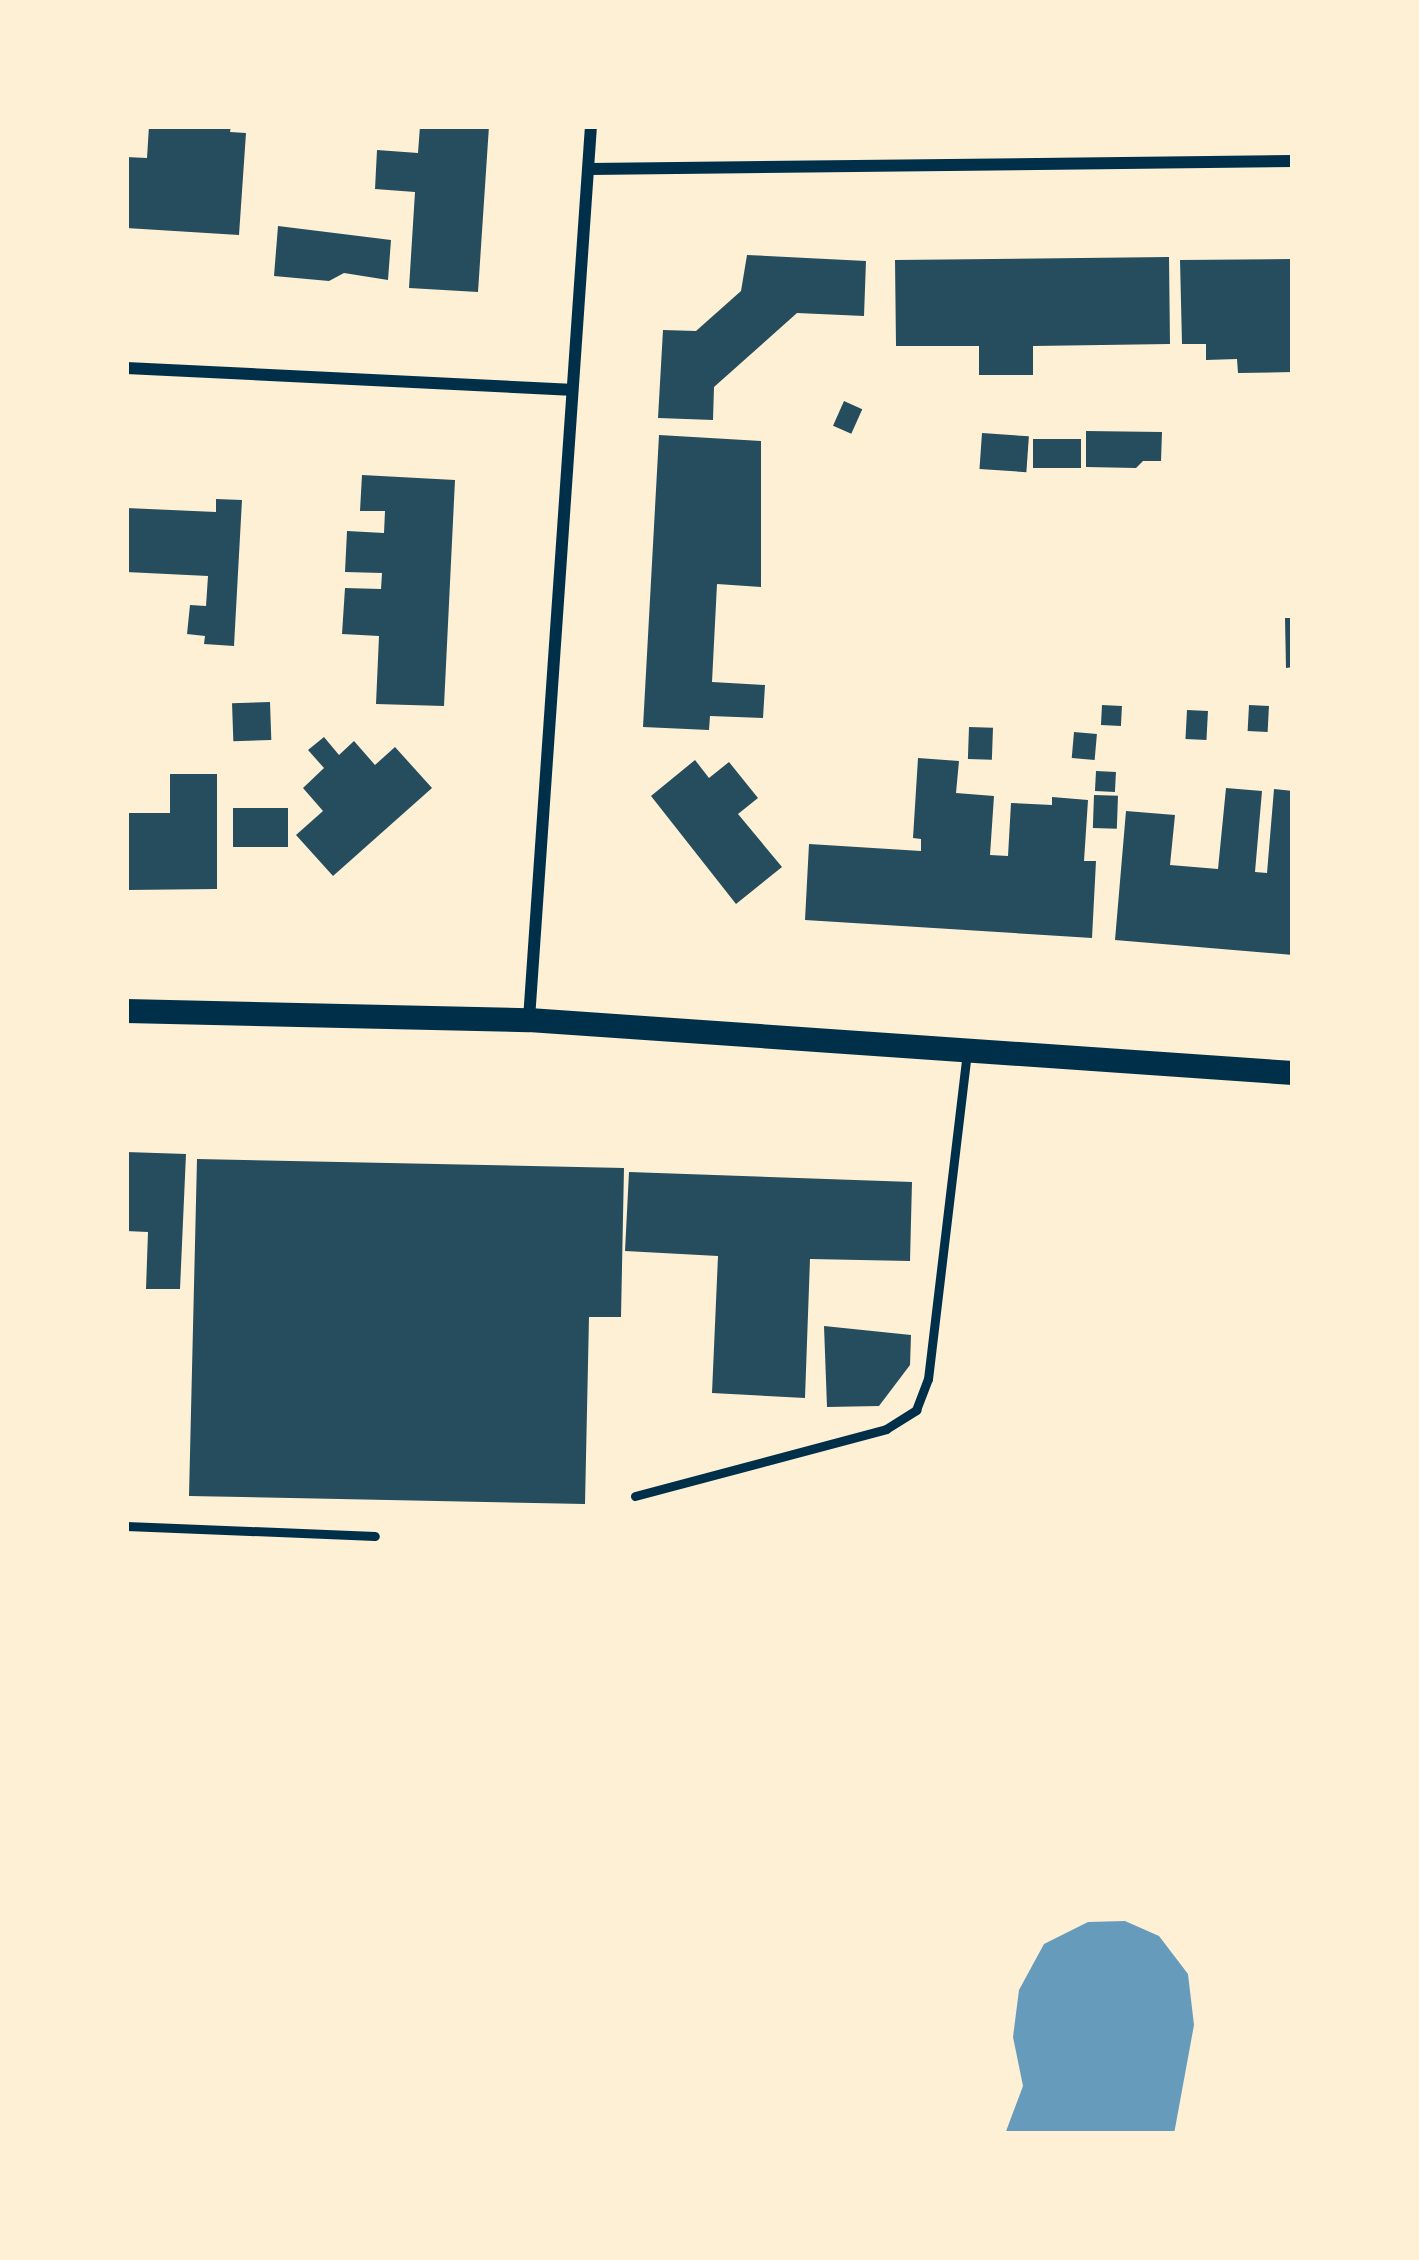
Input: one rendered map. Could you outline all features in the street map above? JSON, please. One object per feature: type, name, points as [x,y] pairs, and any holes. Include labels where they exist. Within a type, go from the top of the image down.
[{"type":"main road","points":[[126,1011],[529,1020],[1293,1073]]},
{"type":"street","points":[[529,1020],[569,390],[591,126]]},
{"type":"street","points":[[589,169],[1293,161]]},
{"type":"street","points":[[126,368],[569,390]]},
{"type":"lane","points":[[634,1496],[886,1429],[916,1410],[928,1379],[968,1047]]},
{"type":"lane","points":[[126,1526],[375,1536]]},
{"type":"water","points":[[1125,1921],[1159,1936],[1188,1974],[1194,2025],[1174,2134],[1005,2134],[1023,2086],[1013,2037],[1019,1990],[1044,1944],[1088,1922]]},
{"type":"building","points":[[149,126],[231,126],[230,132],[246,133],[239,235],[126,228],[126,157],[147,158]]},
{"type":"building","points":[[420,126],[489,126],[478,292],[409,288],[415,192],[375,189],[377,150],[418,153]]},
{"type":"building","points":[[278,226],[391,240],[388,280],[344,273],[329,281],[274,276]]},
{"type":"building","points":[[747,255],[866,261],[864,316],[797,313],[714,387],[713,420],[658,418],[663,330],[696,331],[741,291]]},
{"type":"building","points":[[1169,257],[1170,344],[1033,346],[1033,375],[979,375],[979,346],[896,346],[895,260]]},
{"type":"building","points":[[1293,259],[1293,372],[1238,373],[1237,359],[1206,360],[1206,344],[1182,344],[1180,260]]},
{"type":"building","points":[[844,401],[862,409],[851,434],[833,426]]},
{"type":"building","points":[[1086,431],[1162,432],[1161,461],[1143,461],[1136,468],[1086,467]]},
{"type":"building","points":[[982,433],[1029,436],[1026,472],[979,469]]},
{"type":"building","points":[[659,435],[761,441],[761,587],[717,584],[712,682],[765,685],[763,718],[710,716],[709,730],[643,727]]},
{"type":"building","points":[[1033,439],[1081,439],[1081,468],[1033,468]]},
{"type":"building","points":[[362,475],[455,480],[444,706],[376,704],[379,636],[342,634],[345,588],[381,589],[382,573],[345,572],[347,531],[384,533],[385,511],[360,511]]},
{"type":"building","points":[[216,499],[242,500],[234,646],[204,644],[205,636],[187,634],[190,605],[206,606],[208,576],[126,572],[126,508],[216,512]]},
{"type":"building","points":[[1285,618],[1293,618],[1293,667],[1286,668]]},
{"type":"building","points":[[270,702],[271,740],[233,741],[232,703]]},
{"type":"building","points":[[1102,705],[1122,706],[1121,726],[1101,725]]},
{"type":"building","points":[[1249,705],[1269,706],[1268,732],[1248,731]]},
{"type":"building","points":[[1187,710],[1208,711],[1206,740],[1185,739]]},
{"type":"building","points":[[969,727],[993,728],[992,760],[968,759]]},
{"type":"building","points":[[1074,732],[1097,734],[1095,760],[1072,758]]},
{"type":"building","points":[[324,737],[339,755],[354,741],[375,765],[395,747],[432,788],[333,876],[296,835],[323,811],[303,788],[324,768],[308,750]]},
{"type":"building","points":[[918,758],[959,761],[956,793],[994,796],[990,855],[1008,856],[1011,803],[1052,805],[1052,797],[1088,800],[1084,861],[1096,861],[1092,938],[805,920],[809,844],[921,851],[921,839],[913,838]]},
{"type":"building","points":[[695,760],[709,778],[729,762],[758,798],[738,814],[782,867],[736,904],[651,796]]},
{"type":"building","points":[[1096,771],[1116,772],[1115,792],[1095,791]]},
{"type":"building","points":[[170,774],[217,774],[217,889],[126,890],[126,813],[170,813]]},
{"type":"building","points":[[1226,788],[1262,791],[1255,872],[1267,873],[1274,789],[1293,791],[1293,955],[1115,940],[1126,811],[1175,815],[1170,865],[1218,869]]},
{"type":"building","points":[[1094,795],[1118,796],[1117,829],[1093,828]]},
{"type":"building","points":[[233,808],[288,808],[288,847],[233,847]]},
{"type":"building","points":[[126,1152],[186,1154],[180,1289],[146,1289],[148,1232],[126,1231]]},
{"type":"building","points":[[197,1159],[624,1168],[621,1317],[589,1317],[585,1504],[189,1496]]},
{"type":"building","points":[[629,1172],[912,1182],[910,1261],[810,1259],[805,1398],[712,1393],[718,1256],[625,1251]]},
{"type":"building","points":[[824,1326],[911,1335],[910,1365],[879,1406],[827,1407]]}]
